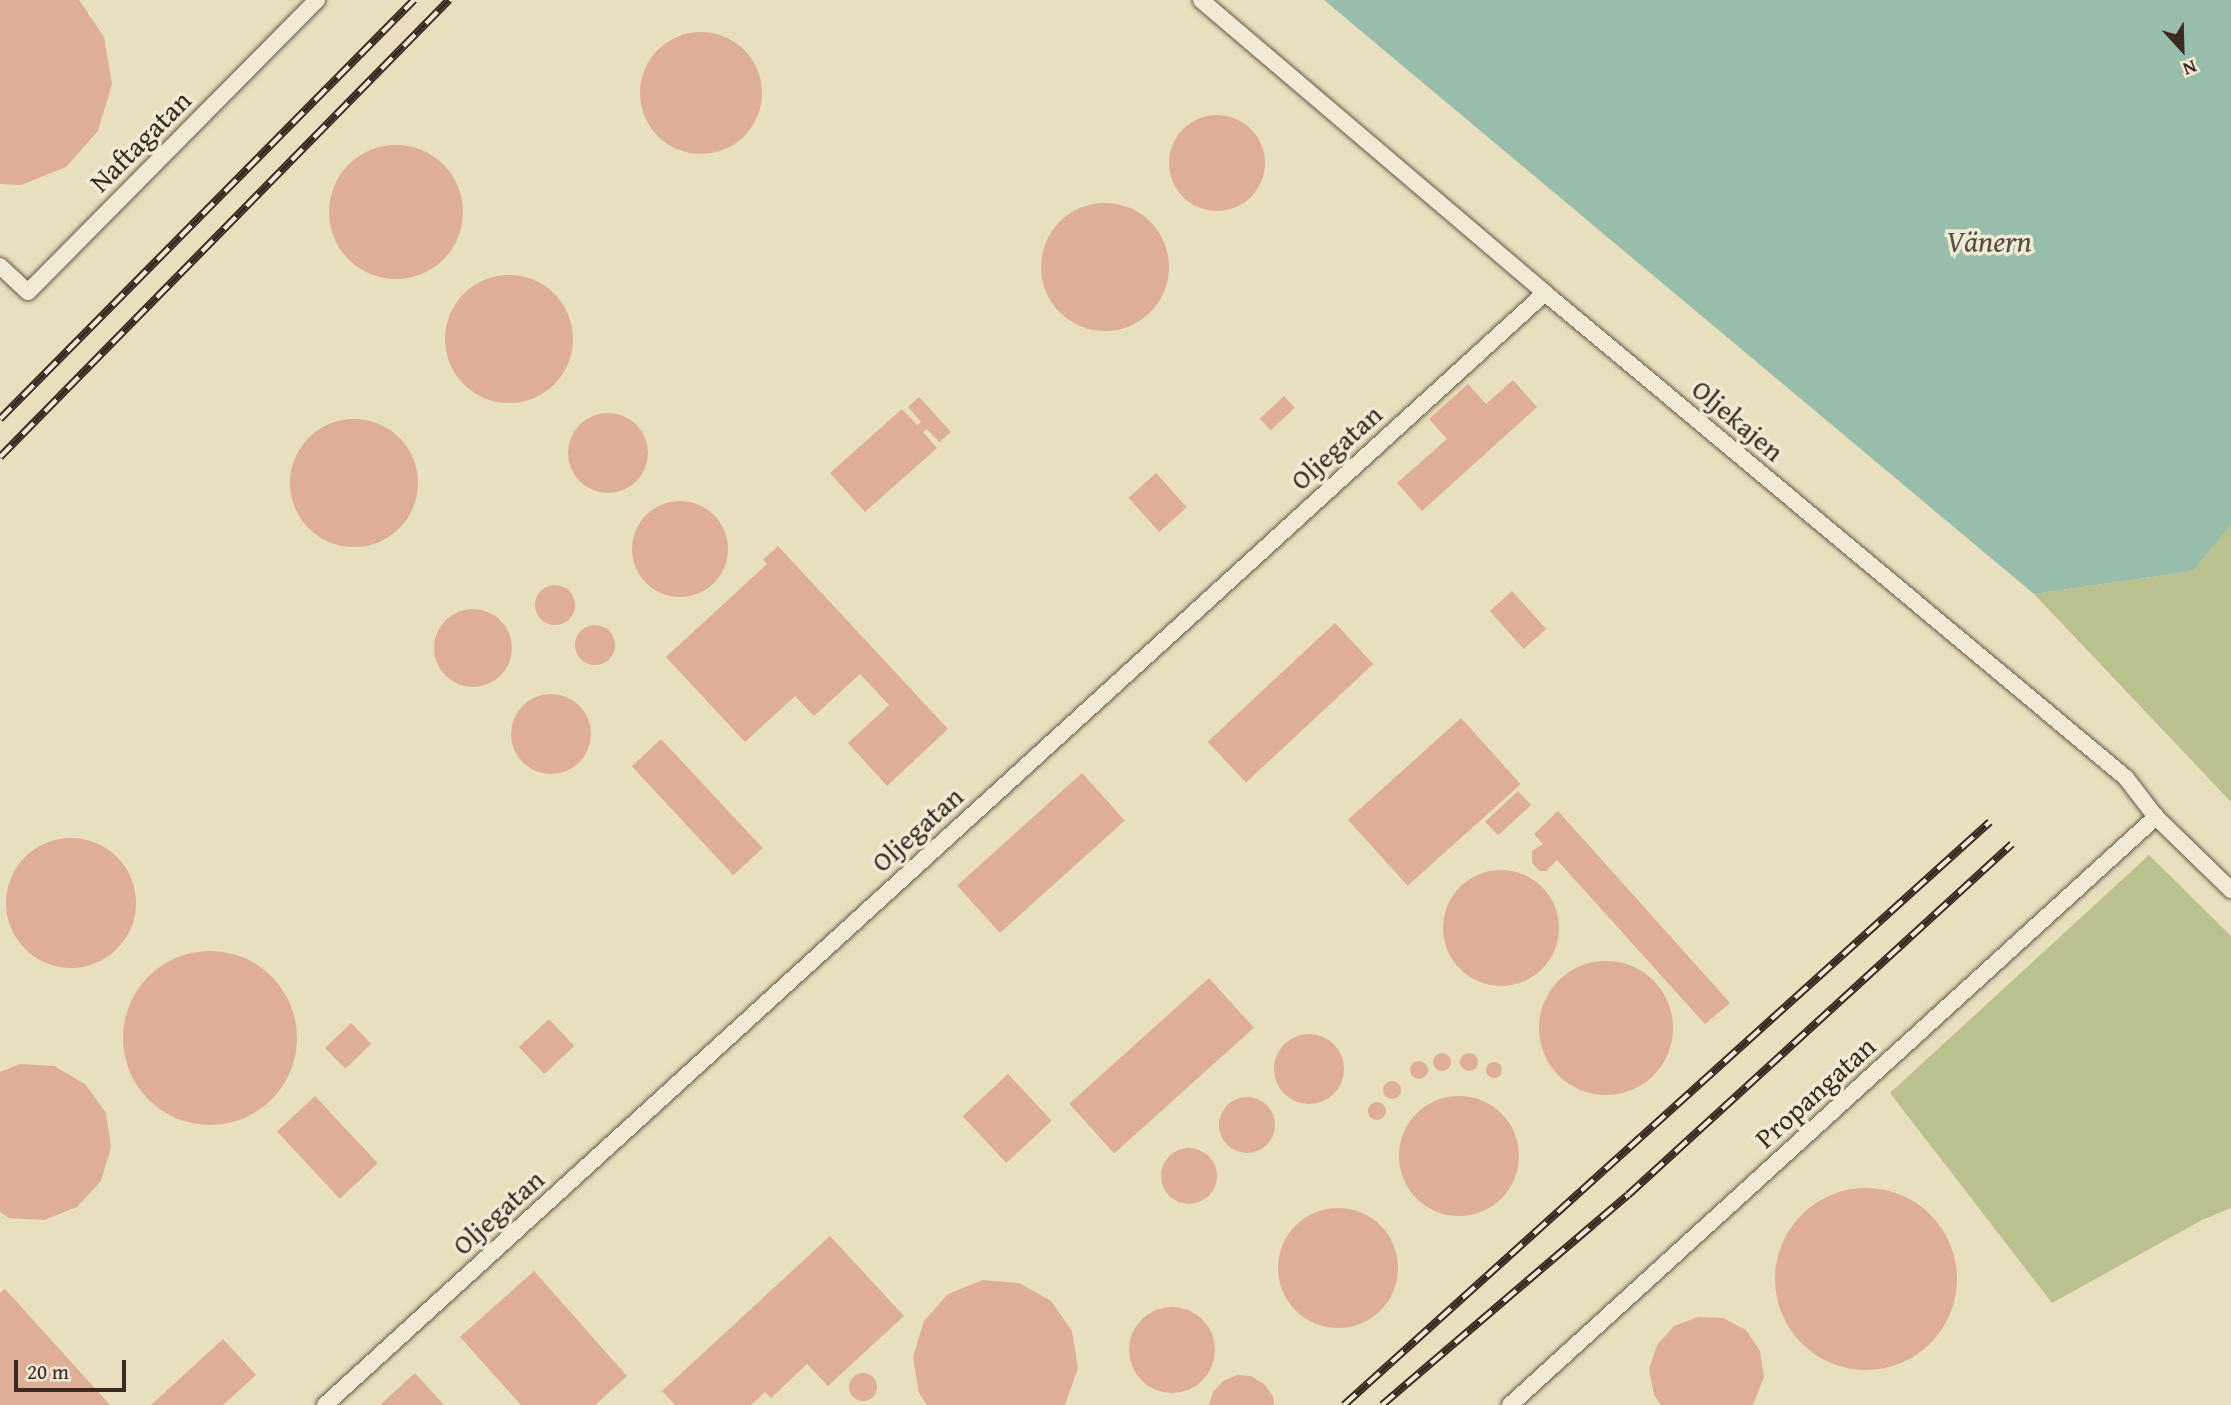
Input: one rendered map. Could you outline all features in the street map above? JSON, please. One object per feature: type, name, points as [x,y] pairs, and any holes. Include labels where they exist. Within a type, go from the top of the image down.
[{"type":"lane","name":"Naftagatan","points":[[0,266],[28,292],[317,0]]},
{"type":"lane","name":"Oljekajen","points":[[1201,0],[1545,293],[2126,778],[2156,817],[2231,890]]},
{"type":"lane","name":"Oljegatan","points":[[326,1405],[1545,293]]},
{"type":"lane","name":"Propangatan","points":[[1510,1405],[2156,817]]},
{"type":"shaded area","points":[[2231,525],[2231,802],[2034,594],[2193,571]]},
{"type":"shaded area","points":[[2149,855],[2231,936],[2231,1208],[2202,1220],[2052,1303],[1890,1093]]},
{"type":"water","name":"Vänern","points":[[1324,0],[2231,0],[2231,525],[2193,571],[2034,594]]},
{"type":"building","points":[[0,0],[79,0],[104,37],[112,84],[98,131],[66,167],[21,185],[0,184]]},
{"type":"building","points":[[701,32],[724,36],[744,50],[758,70],[762,93],[758,116],[744,136],[724,150],[701,154],[678,150],[658,136],[644,116],[640,93],[644,70],[658,50],[678,36]]},
{"type":"building","points":[[1217,115],[1236,118],[1251,129],[1262,144],[1265,163],[1262,182],[1251,197],[1236,208],[1217,211],[1198,208],[1183,197],[1172,182],[1169,163],[1172,144],[1183,129],[1198,118]]},
{"type":"building","points":[[396,145],[422,150],[443,165],[458,186],[463,212],[458,238],[443,259],[422,274],[396,279],[370,274],[349,259],[334,238],[329,212],[334,186],[349,165],[370,150]]},
{"type":"building","points":[[1105,203],[1129,208],[1150,222],[1164,243],[1169,267],[1164,291],[1150,312],[1129,326],[1105,331],[1081,326],[1060,312],[1046,291],[1041,267],[1046,243],[1060,222],[1081,208]]},
{"type":"building","points":[[509,275],[534,280],[554,294],[568,314],[573,339],[568,364],[554,384],[534,398],[509,403],[484,398],[464,384],[450,364],[445,339],[450,314],[464,294],[484,280]]},
{"type":"building","points":[[1513,380],[1537,407],[1422,511],[1397,483],[1447,439],[1429,419],[1468,384],[1486,404]]},
{"type":"building","points":[[1284,396],[1295,408],[1271,430],[1260,419]]},
{"type":"building","points":[[919,397],[951,432],[939,442],[927,429],[923,432],[937,448],[865,512],[830,473],[902,409],[917,425],[921,422],[908,407]]},
{"type":"building","points":[[608,413],[623,416],[636,425],[645,438],[648,453],[645,468],[636,481],[623,490],[608,493],[593,490],[580,481],[571,468],[568,453],[571,438],[580,425],[593,416]]},
{"type":"building","points":[[354,419],[378,424],[399,438],[413,459],[418,483],[413,507],[399,528],[378,542],[354,547],[330,542],[309,528],[295,507],[290,483],[295,459],[309,438],[330,424]]},
{"type":"building","points":[[1156,473],[1187,507],[1159,532],[1129,498]]},
{"type":"building","points":[[680,501],[698,504],[714,515],[725,531],[728,549],[725,567],[714,583],[698,594],[680,597],[662,594],[646,583],[635,567],[632,549],[635,531],[646,515],[662,504]]},
{"type":"building","points":[[778,546],[948,729],[887,786],[848,743],[889,705],[860,674],[814,716],[795,696],[745,742],[666,657],[767,564],[763,560]]},
{"type":"building","points":[[555,585],[569,591],[575,605],[569,619],[555,625],[541,619],[535,605],[541,591]]},
{"type":"building","points":[[1512,591],[1546,629],[1524,649],[1490,611]]},
{"type":"building","points":[[473,609],[488,612],[501,620],[509,633],[512,648],[509,663],[501,676],[488,684],[473,687],[458,684],[445,676],[437,663],[434,648],[437,633],[445,620],[458,612]]},
{"type":"building","points":[[1335,623],[1373,664],[1246,783],[1208,742]]},
{"type":"building","points":[[595,625],[609,631],[615,645],[609,659],[595,665],[581,659],[575,645],[581,631]]},
{"type":"building","points":[[543,694],[559,694],[580,705],[591,726],[591,742],[580,763],[559,774],[543,774],[529,768],[517,756],[511,742],[511,726],[517,712],[529,700]]},
{"type":"building","points":[[1461,718],[1521,784],[1408,886],[1348,820]]},
{"type":"building","points":[[661,739],[763,848],[733,875],[632,766]]},
{"type":"building","points":[[1082,773],[1125,821],[1000,933],[957,885]]},
{"type":"building","points":[[1518,791],[1531,805],[1498,836],[1485,822]]},
{"type":"building","points":[[1558,811],[1730,1003],[1705,1024],[1557,860],[1546,871],[1540,871],[1532,863],[1532,851],[1543,844],[1534,834]]},
{"type":"building","points":[[71,838],[96,843],[117,857],[131,878],[136,903],[131,928],[117,949],[96,963],[71,968],[46,963],[25,949],[11,928],[6,903],[11,878],[25,857],[46,843]]},
{"type":"building","points":[[1501,870],[1523,874],[1542,887],[1555,906],[1559,928],[1555,950],[1542,969],[1523,982],[1501,986],[1479,982],[1460,969],[1447,950],[1443,928],[1447,906],[1460,887],[1479,874]]},
{"type":"building","points":[[210,951],[243,957],[272,976],[291,1005],[297,1038],[291,1071],[272,1100],[243,1119],[210,1125],[177,1119],[148,1100],[129,1071],[123,1038],[129,1005],[148,976],[177,957]]},
{"type":"building","points":[[1606,961],[1632,966],[1654,980],[1668,1002],[1673,1028],[1668,1054],[1654,1076],[1632,1090],[1606,1095],[1580,1090],[1558,1076],[1544,1054],[1539,1028],[1544,1002],[1558,980],[1580,966]]},
{"type":"building","points":[[1209,978],[1254,1028],[1114,1154],[1069,1104]]},
{"type":"building","points":[[549,1019],[574,1046],[544,1074],[519,1047]]},
{"type":"building","points":[[351,1023],[371,1044],[345,1069],[325,1048]]},
{"type":"building","points":[[1309,1034],[1328,1040],[1338,1050],[1344,1069],[1338,1088],[1328,1098],[1309,1104],[1290,1098],[1280,1088],[1274,1069],[1280,1050],[1290,1040]]},
{"type":"building","points":[[1442,1053],[1448,1056],[1451,1062],[1448,1068],[1442,1071],[1436,1068],[1433,1062],[1436,1056]]},
{"type":"building","points":[[1469,1053],[1475,1056],[1478,1062],[1475,1068],[1469,1071],[1463,1068],[1460,1062],[1463,1056]]},
{"type":"building","points":[[1419,1061],[1425,1064],[1428,1070],[1425,1076],[1419,1079],[1413,1076],[1410,1070],[1413,1064]]},
{"type":"building","points":[[1494,1062],[1500,1064],[1500,1076],[1494,1078],[1488,1076],[1486,1070],[1488,1064]]},
{"type":"building","points":[[20,1064],[54,1066],[85,1084],[106,1113],[111,1147],[101,1181],[77,1207],[44,1220],[9,1218],[0,1212],[0,1072]]},
{"type":"building","points":[[1008,1074],[1052,1121],[1006,1163],[963,1116]]},
{"type":"building","points":[[1392,1081],[1398,1084],[1401,1090],[1398,1096],[1392,1099],[1386,1096],[1383,1090],[1386,1084]]},
{"type":"building","points":[[315,1096],[378,1163],[340,1199],[277,1131]]},
{"type":"building","points":[[1459,1096],[1482,1101],[1501,1114],[1514,1133],[1519,1156],[1514,1179],[1501,1198],[1482,1211],[1459,1216],[1436,1211],[1417,1198],[1404,1179],[1399,1156],[1404,1133],[1417,1114],[1436,1101]]},
{"type":"building","points":[[1241,1097],[1253,1097],[1263,1101],[1271,1109],[1275,1125],[1271,1141],[1263,1149],[1253,1153],[1241,1153],[1231,1149],[1223,1141],[1219,1131],[1219,1119],[1223,1109],[1231,1101]]},
{"type":"building","points":[[1377,1102],[1383,1105],[1386,1111],[1383,1117],[1377,1120],[1371,1117],[1368,1111],[1371,1105]]},
{"type":"building","points":[[1184,1148],[1194,1148],[1209,1156],[1215,1165],[1215,1187],[1209,1196],[1194,1204],[1184,1204],[1166,1192],[1161,1181],[1161,1171],[1173,1153]]},
{"type":"building","points":[[1866,1188],[1901,1195],[1917,1203],[1930,1215],[1942,1228],[1950,1244],[1957,1279],[1950,1314],[1942,1330],[1930,1343],[1917,1355],[1901,1363],[1866,1370],[1831,1363],[1815,1355],[1802,1343],[1790,1330],[1782,1314],[1775,1279],[1782,1244],[1790,1228],[1802,1215],[1815,1203],[1831,1195]]},
{"type":"building","points":[[1338,1208],[1361,1212],[1381,1225],[1394,1245],[1398,1268],[1394,1291],[1381,1311],[1361,1324],[1338,1328],[1315,1324],[1295,1311],[1282,1291],[1278,1268],[1282,1245],[1295,1225],[1315,1212]]},
{"type":"building","points":[[830,1236],[904,1316],[828,1386],[807,1364],[771,1398],[765,1392],[751,1405],[675,1405],[662,1391]]},
{"type":"building","points":[[534,1271],[627,1376],[595,1405],[521,1405],[460,1337]]},
{"type":"building","points":[[983,1280],[1019,1283],[1051,1301],[1072,1331],[1078,1368],[1065,1405],[927,1405],[919,1393],[913,1357],[924,1321],[948,1294]]},
{"type":"building","points":[[5,1289],[110,1405],[0,1405],[0,1293]]},
{"type":"building","points":[[1172,1307],[1196,1314],[1208,1326],[1215,1350],[1208,1374],[1196,1386],[1172,1393],[1148,1386],[1136,1374],[1129,1350],[1136,1326],[1148,1314]]},
{"type":"building","points":[[1698,1317],[1723,1318],[1746,1330],[1760,1351],[1764,1377],[1753,1405],[1661,1405],[1654,1395],[1649,1369],[1657,1345],[1674,1326]]},
{"type":"building","points":[[223,1339],[256,1375],[223,1405],[151,1405]]},
{"type":"building","points":[[415,1373],[444,1405],[380,1405]]},
{"type":"building","points":[[863,1373],[873,1377],[877,1387],[873,1397],[863,1401],[853,1397],[849,1387],[853,1377]]},
{"type":"building","points":[[1237,1375],[1251,1376],[1264,1384],[1273,1396],[1274,1405],[1209,1405],[1213,1392],[1223,1381]]},
{"type":"railway","points":[[0,419],[414,0]]},
{"type":"railway","points":[[0,457],[449,0]]},
{"type":"railway","points":[[1344,1405],[1990,822]]},
{"type":"railway","points":[[1382,1405],[1628,1195],[2012,844]]}]
